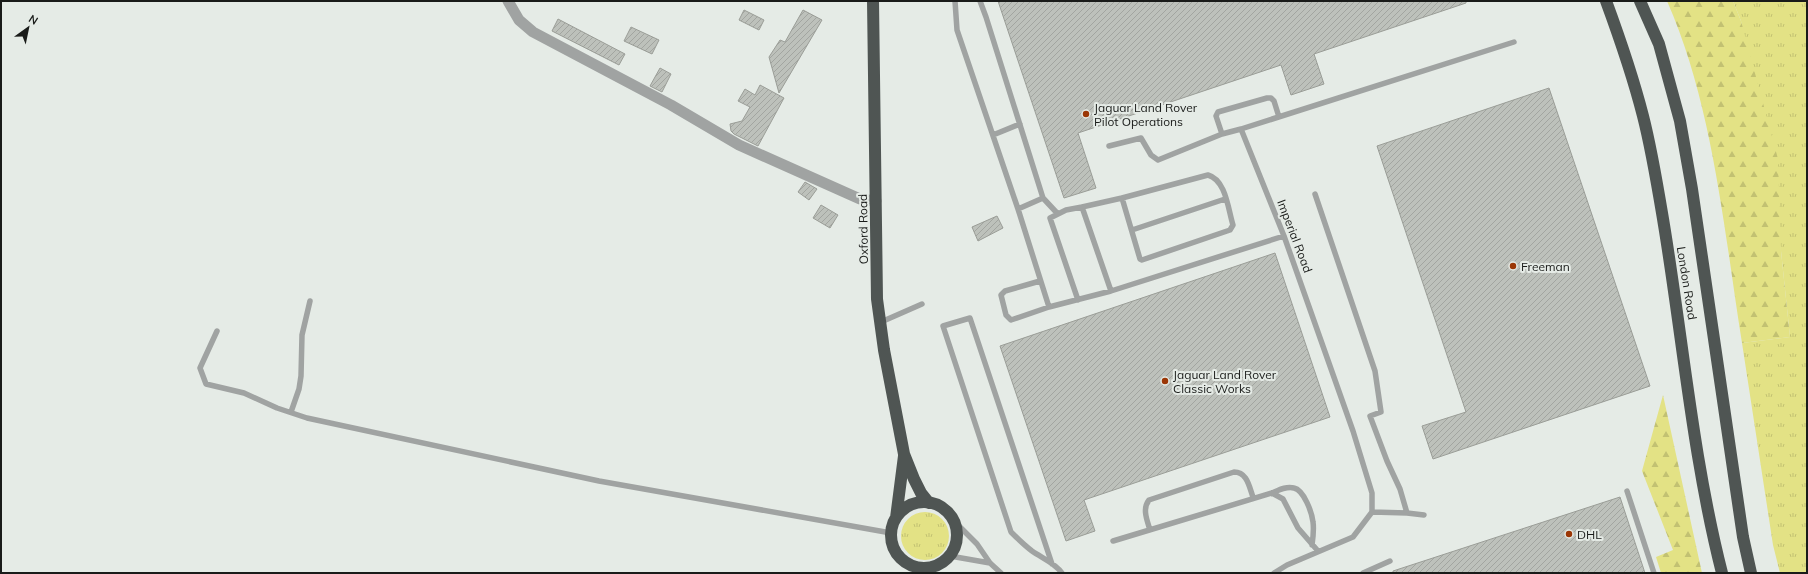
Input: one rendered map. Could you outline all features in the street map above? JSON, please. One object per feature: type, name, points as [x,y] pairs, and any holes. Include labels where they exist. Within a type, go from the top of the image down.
[{"type":"highway","name":"Oxford Road","points":[[874,1],[877,300],[904,454],[921,493],[929,502]]},
{"type":"highway","name":"London Road","points":[[1606,1],[1623,48],[1643,117],[1658,188],[1673,281],[1698,458],[1722,573]]},
{"type":"highway","name":"London Road","points":[[1640,1],[1659,44],[1680,121],[1692,189],[1742,530],[1751,573]]},
{"type":"highway","name":"Oxford Road","points":[[896,518],[904,454]]},
{"type":"highway","points":[[906,573],[893,546],[891,533],[896,518],[900,513],[910,505],[929,502],[942,507],[955,522],[958,536],[954,550],[938,573]]},
{"type":"highway","points":[[900,558],[911,566],[925,568],[932,568],[947,559]]},
{"type":"street","points":[[508,1],[519,20],[533,32],[671,105],[739,145],[860,199],[876,201]]},
{"type":"lane","points":[[955,1],[957,30],[1018,209],[1049,307]]},
{"type":"lane","points":[[980,1],[1043,198],[1057,213]]},
{"type":"lane","points":[[1108,146],[1141,138],[1151,155],[1158,160],[1222,134],[1514,42]]},
{"type":"lane","points":[[1222,134],[1216,116],[1218,112],[1272,98],[1279,117]]},
{"type":"lane","points":[[993,135],[1020,124]]},
{"type":"lane","name":"Imperial Road","points":[[1241,129],[1284,236],[1353,430],[1372,493],[1372,512]]},
{"type":"lane","points":[[1078,300],[1050,218],[1057,213],[1122,198],[1208,175],[1215,177],[1221,186],[1233,226],[1230,230],[1142,260],[1140,258],[1122,198]]},
{"type":"lane","points":[[1316,194],[1375,371],[1381,412],[1370,416],[1387,462],[1400,489],[1407,513]]},
{"type":"lane","points":[[1018,209],[1043,198]]},
{"type":"lane","points":[[1132,230],[1225,199]]},
{"type":"lane","points":[[1082,207],[1111,291]]},
{"type":"lane","points":[[1040,281],[1005,291],[1001,295],[1006,315],[1011,320],[1049,307],[1111,291],[1284,236]]},
{"type":"lane","points":[[291,412],[300,382],[302,335],[310,301]]},
{"type":"lane","points":[[880,322],[922,304]]},
{"type":"lane","points":[[1052,564],[970,318],[943,326],[1011,532],[1062,573]]},
{"type":"lane","points":[[217,331],[200,368],[206,384],[244,393],[307,418],[599,481],[891,533]]},
{"type":"lane","points":[[1150,530],[1145,509],[1149,500],[1234,472],[1242,474],[1246,479],[1253,497]]},
{"type":"lane","points":[[1113,541],[1253,497],[1272,493],[1284,488],[1293,487],[1298,489],[1302,495],[1314,523],[1312,545]]},
{"type":"lane","points":[[1627,491],[1654,573]]},
{"type":"lane","points":[[1272,493],[1283,499],[1298,528],[1318,551]]},
{"type":"lane","points":[[1274,573],[1287,565],[1353,537],[1372,512],[1424,515]]},
{"type":"lane","points":[[955,522],[976,544],[990,563],[1001,573]]},
{"type":"lane","points":[[947,559],[990,563]]},
{"type":"lane","points":[[1364,573],[1390,561]]},
{"type":"green space","points":[[1667,1],[1733,1],[1741,21],[1778,159],[1781,251],[1790,337],[1742,343],[1715,169],[1706,125],[1696,82],[1683,41]]},
{"type":"green space","points":[[1733,1],[1807,1],[1807,573],[1780,573],[1773,545],[1742,343],[1790,337],[1781,251],[1741,21]]},
{"type":"green space","points":[[1663,395],[1702,573],[1661,573],[1656,557],[1673,550],[1642,471]]},
{"type":"green space","points":[[920,512],[930,512],[942,519],[949,531],[949,541],[942,553],[930,560],[920,560],[912,556],[905,549],[901,541],[901,531],[905,523],[912,516]]},
{"type":"building","name":"Jaguar Land Rover Pilot Operations","points":[[998,1],[1466,1],[1466,3],[1314,54],[1324,84],[1291,95],[1281,65],[1078,133],[1096,188],[1064,198]]},
{"type":"building","points":[[744,10],[764,20],[759,30],[739,20]]},
{"type":"building","points":[[803,10],[822,20],[779,93],[769,57],[780,40],[785,42]]},
{"type":"building","points":[[558,19],[625,54],[619,65],[552,31]]},
{"type":"building","points":[[631,27],[659,40],[652,54],[624,41]]},
{"type":"building","points":[[660,68],[671,74],[662,92],[650,86]]},
{"type":"building","points":[[760,85],[784,98],[758,146],[734,134],[731,131],[730,124],[742,121],[750,107],[738,101],[745,89],[755,95]]},
{"type":"building","name":"Freeman","points":[[1549,88],[1650,386],[1433,459],[1422,426],[1466,412],[1377,146]]},
{"type":"building","points":[[805,182],[817,189],[809,200],[798,192]]},
{"type":"building","points":[[821,205],[838,215],[830,228],[813,218]]},
{"type":"building","points":[[997,216],[1003,228],[978,241],[972,227]]},
{"type":"building","name":"Jaguar Land Rover Classic Works","points":[[1275,253],[1330,417],[1084,500],[1095,531],[1066,541],[1000,346]]},
{"type":"building","name":"DHL","points":[[1620,497],[1645,573],[1393,573],[1393,571]]},
{"type":"place","name":"Jaguar Land Rover Pilot Operations","points":[[1086,114]]},
{"type":"place","name":"Freeman","points":[[1513,266]]},
{"type":"place","name":"Jaguar Land Rover Classic Works","points":[[1165,381]]},
{"type":"place","name":"DHL","points":[[1569,534]]}]
